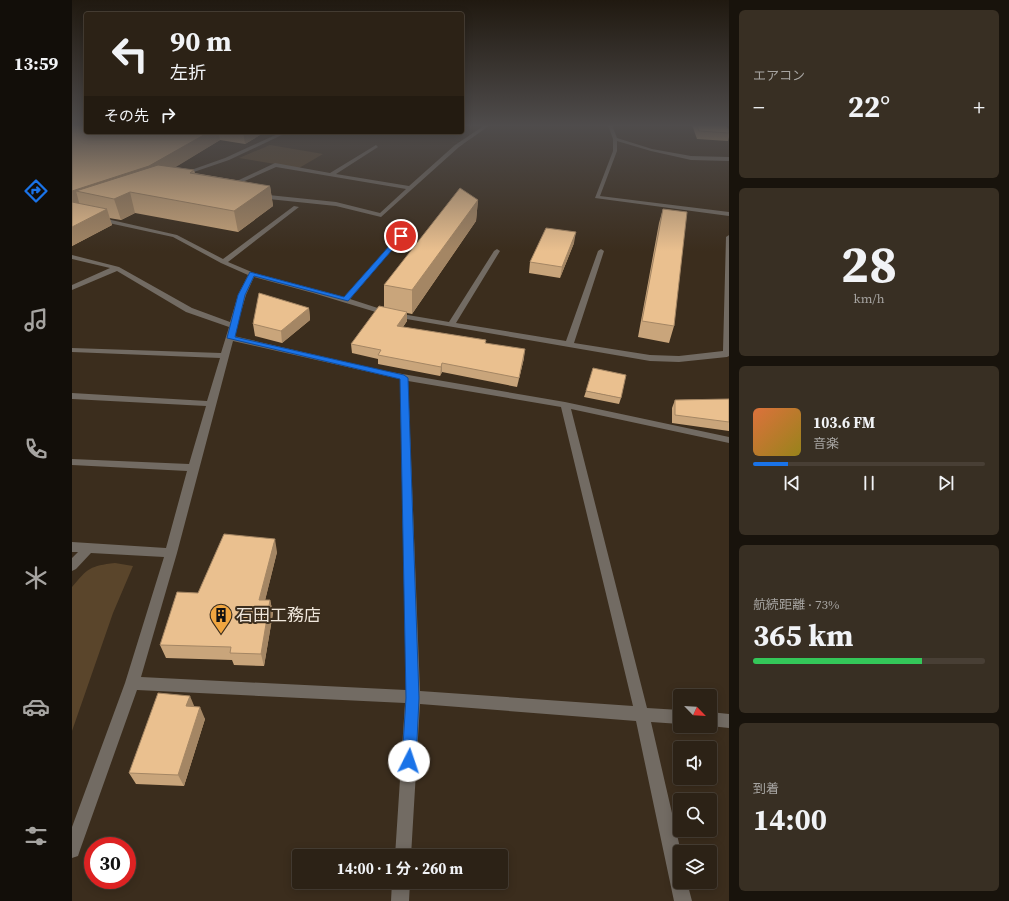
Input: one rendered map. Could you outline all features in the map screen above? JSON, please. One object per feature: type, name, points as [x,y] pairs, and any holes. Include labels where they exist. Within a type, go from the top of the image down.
[{"type":"street","points":[[176,176],[203,167]]},
{"type":"street","points":[[230,191],[222,187],[270,167]]},
{"type":"street","points":[[286,167],[410,188]]},
{"type":"street","points":[[330,175],[343,167]]},
{"type":"street","points":[[252,195],[336,204],[381,215],[433,167]]},
{"type":"street","points":[[609,167],[597,197],[729,214]]},
{"type":"street","points":[[182,174],[195,176]]},
{"type":"street","points":[[223,262],[296,207]]},
{"type":"street","points":[[72,213],[79,209]]},
{"type":"street","points":[[72,213],[175,236],[223,262],[252,274],[346,300],[389,314],[650,358],[679,360],[728,353],[729,237]]},
{"type":"street","points":[[346,300],[401,236]]},
{"type":"street","points":[[569,344],[601,251]]},
{"type":"street","points":[[452,324],[497,252]]},
{"type":"street","points":[[72,257],[117,268],[189,310],[234,326]]},
{"type":"street","points":[[72,288],[117,268]]},
{"type":"street","points":[[72,850],[132,683],[171,553],[193,468],[226,356],[242,295],[252,274]]},
{"type":"street","points":[[231,338],[404,378],[565,405],[729,440]]},
{"type":"street","points":[[72,350],[226,356]]},
{"type":"street","points":[[402,849],[413,698],[404,378]]},
{"type":"street","points":[[72,396],[212,404]]},
{"type":"street","points":[[565,405],[642,715],[683,901]]},
{"type":"street","points":[[72,462],[193,468]]},
{"type":"street","points":[[72,547],[171,553]]},
{"type":"street","points":[[72,566],[88,548]]},
{"type":"street","points":[[132,683],[413,698],[673,717]]},
{"type":"street","points":[[717,720],[729,721]]},
{"type":"street","points":[[400,901],[401,889]]},
{"type":"shaded area","points":[[115,563],[133,566],[113,613],[72,731],[72,587],[90,569],[100,565]]},
{"type":"building","points":[[72,167],[146,167],[72,191]]},
{"type":"building","points":[[152,167],[173,167],[194,170],[190,173],[270,186],[234,211],[130,192],[114,199],[76,191]]},
{"type":"building","points":[[460,188],[478,200],[412,290],[384,285]]},
{"type":"building","points":[[72,202],[107,209],[72,227]]},
{"type":"building","points":[[663,209],[687,212],[674,326],[642,321]]},
{"type":"building","points":[[546,228],[576,232],[562,267],[530,262]]},
{"type":"building","points":[[259,293],[309,308],[281,331],[253,324]]},
{"type":"building","points":[[379,306],[407,312],[397,326],[486,340],[485,343],[525,349],[519,378],[442,363],[441,367],[378,355],[381,350],[351,344]]},
{"type":"building","points":[[593,368],[626,375],[621,398],[586,391]]},
{"type":"building","points":[[729,399],[729,422],[675,415],[675,400]]},
{"type":"building","points":[[224,534],[275,539],[259,600],[270,600],[261,654],[230,653],[231,647],[160,645],[177,592],[198,593]]},
{"type":"building","points":[[158,693],[190,696],[186,706],[200,707],[178,775],[129,773]]},
{"type":"place","name":"石田工務店","points":[[221,634]]},
{"type":"route","points":[[401,236],[346,300],[316,290],[252,274],[242,295],[231,338],[404,378],[413,698],[409,761]]}]
